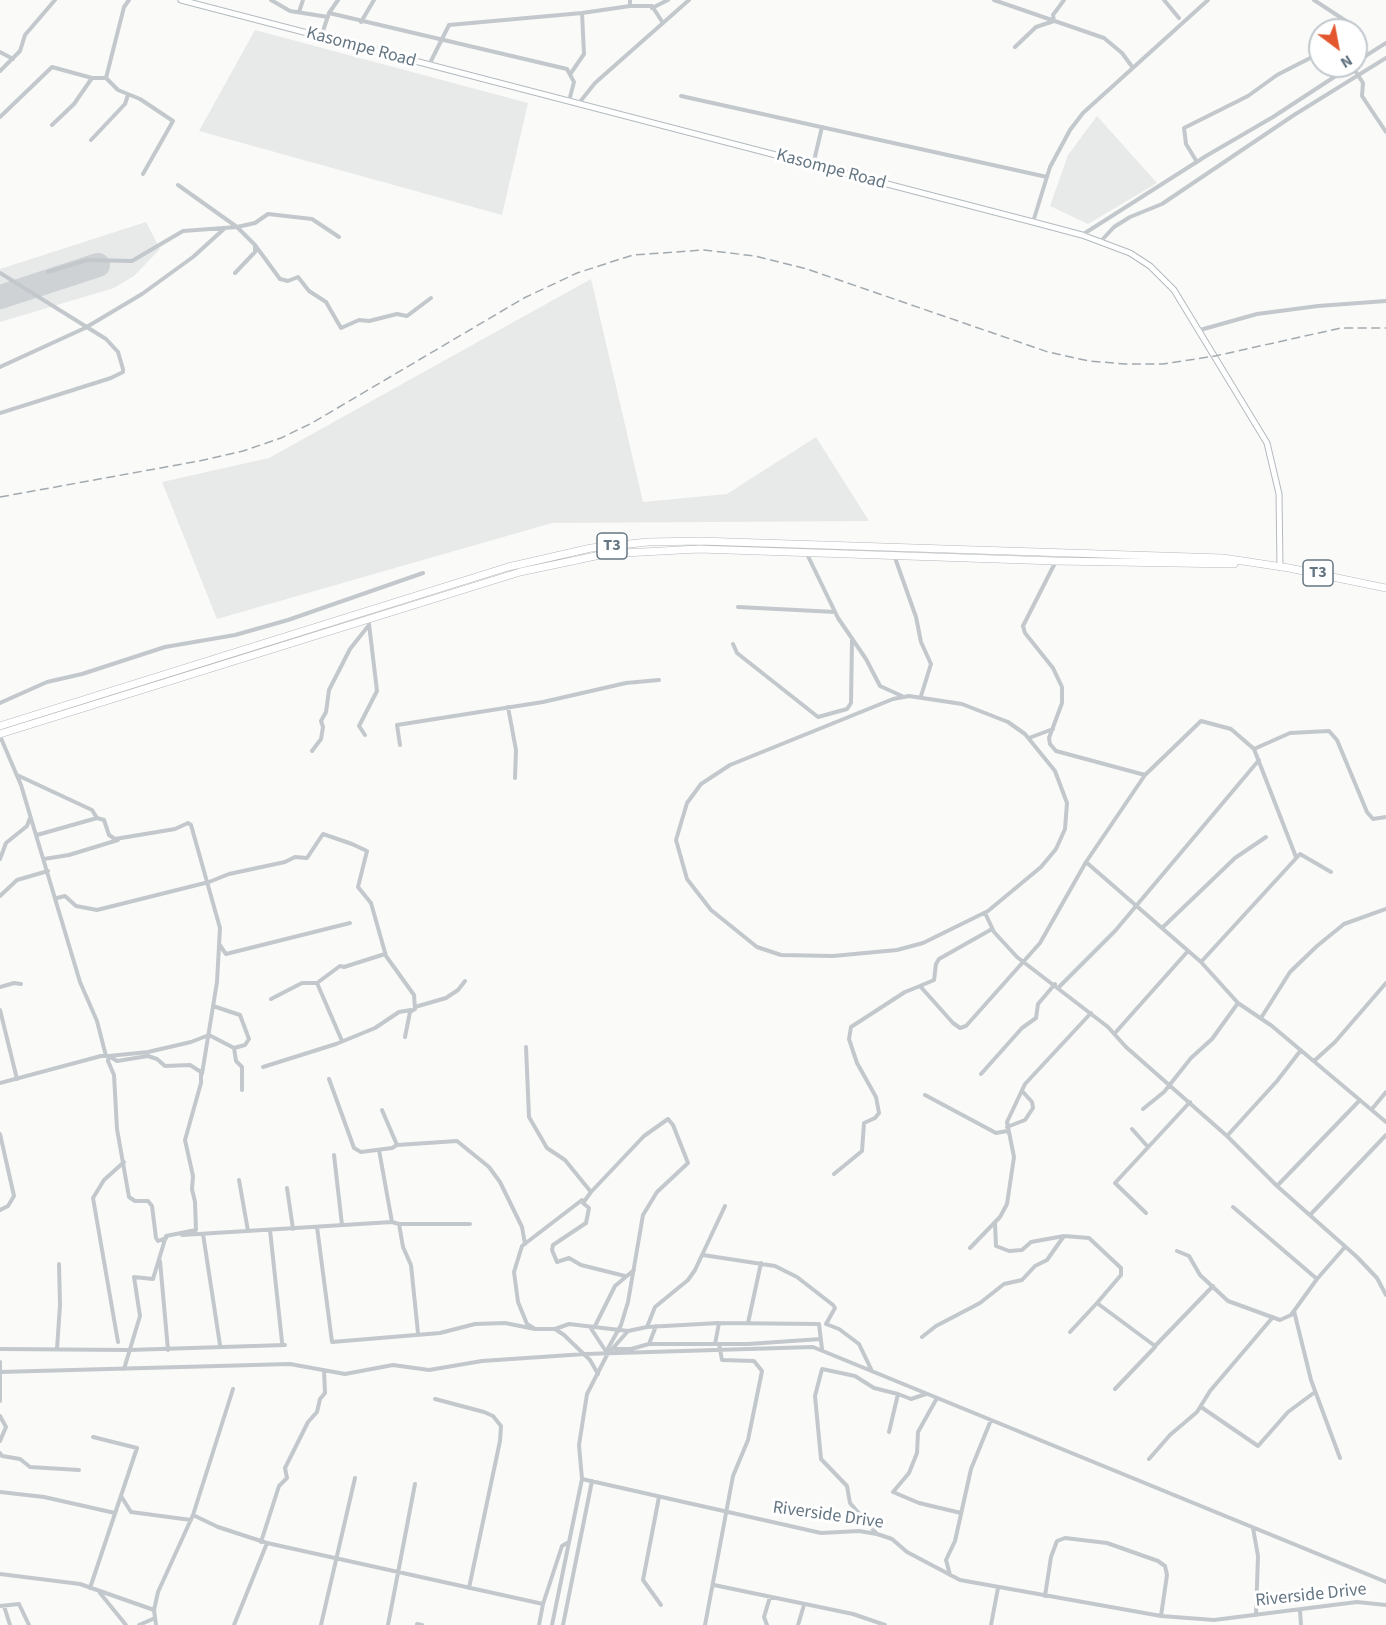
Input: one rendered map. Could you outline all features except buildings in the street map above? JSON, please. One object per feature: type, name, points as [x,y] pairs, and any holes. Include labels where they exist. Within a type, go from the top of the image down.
[{"type":"highway","name":"T3","points":[[0,726],[508,567],[591,548],[648,542],[699,541],[1221,558],[1386,588]]},
{"type":"highway","name":"T3","points":[[0,735],[520,572],[604,554],[699,549],[1056,561],[1249,563]]},
{"type":"street","points":[[0,71],[20,51],[31,27],[56,0]]},
{"type":"street","points":[[106,78],[124,7],[129,0]]},
{"type":"street","name":"Kasompe Road","points":[[181,0],[1082,235],[1130,253],[1162,277],[1200,330],[1267,443],[1280,494],[1280,567]]},
{"type":"street","points":[[271,0],[282,8],[299,12],[329,15],[553,64],[571,73],[574,82],[569,101]]},
{"type":"street","points":[[299,12],[303,0]]},
{"type":"street","points":[[321,37],[329,15],[338,0]]},
{"type":"street","points":[[361,22],[374,0]]},
{"type":"street","points":[[630,0],[630,6]]},
{"type":"street","points":[[429,66],[445,28],[454,24],[582,14],[630,6],[652,8],[668,0]]},
{"type":"street","points":[[578,104],[595,83],[689,0]]},
{"type":"street","points":[[994,0],[1113,43],[1133,68]]},
{"type":"street","points":[[1054,21],[1053,15],[1064,0]]},
{"type":"street","points":[[1164,0],[1179,18]]},
{"type":"street","points":[[1033,222],[1056,154],[1083,113],[1208,0]]},
{"type":"street","points":[[1314,0],[1341,18]]},
{"type":"street","points":[[652,8],[663,24]]},
{"type":"street","points":[[571,73],[584,54],[582,14]]},
{"type":"street","points":[[1015,47],[1036,27],[1054,21]]},
{"type":"street","points":[[1368,55],[1386,43]]},
{"type":"street","points":[[0,52],[13,59]]},
{"type":"street","points":[[1368,69],[1386,58]]},
{"type":"street","points":[[1197,162],[1186,144],[1184,128],[1248,96],[1278,75],[1308,59]]},
{"type":"street","points":[[0,117],[52,67],[92,78],[106,78],[118,90],[152,106],[173,121],[143,174]]},
{"type":"street","points":[[52,125],[74,104],[92,78]]},
{"type":"street","points":[[1082,235],[1333,78]]},
{"type":"street","points":[[1101,241],[1114,227],[1130,217],[1162,204],[1353,78]]},
{"type":"street","points":[[1360,78],[1363,83],[1362,96],[1386,132]]},
{"type":"street","points":[[91,140],[125,104],[128,94]]},
{"type":"street","points":[[681,96],[1047,177]]},
{"type":"street","points":[[813,165],[822,127]]},
{"type":"street","points":[[178,185],[237,227],[255,245],[279,279],[288,281],[298,277],[309,291],[326,302],[341,328],[359,320],[369,321],[397,314],[407,316],[431,298]]},
{"type":"street","points":[[48,272],[87,260],[132,261],[183,231],[237,227],[255,223],[268,214],[296,215],[312,219],[339,237]]},
{"type":"street","points":[[0,367],[85,328],[149,289],[193,257],[225,228]]},
{"type":"street","points":[[235,273],[255,252],[255,245]]},
{"type":"street","points":[[0,273],[106,339],[118,352],[123,372],[0,413]]},
{"type":"street","points":[[1200,330],[1257,314],[1318,306],[1386,301]]},
{"type":"street","points":[[806,551],[835,612],[866,659],[880,686],[903,697]]},
{"type":"street","points":[[894,554],[916,617],[921,642],[931,664],[921,696]]},
{"type":"street","points":[[1056,561],[1023,626],[1025,633],[1053,668],[1062,687],[1062,703],[1049,738],[1056,751],[1145,775]]},
{"type":"street","points":[[0,704],[47,682],[82,674],[165,647],[235,635],[288,620],[423,573]]},
{"type":"street","points":[[738,607],[835,612]]},
{"type":"street","points":[[365,735],[359,726],[377,691],[369,621]]},
{"type":"street","points":[[312,751],[321,737],[323,727],[321,721],[326,712],[329,690],[350,649],[369,621]]},
{"type":"street","points":[[733,644],[737,653],[818,717],[847,709],[851,703],[852,640]]},
{"type":"street","points":[[400,745],[397,725],[508,708],[602,687],[659,680]]},
{"type":"street","points":[[921,696],[977,709],[1008,722],[1029,738],[1050,764],[1063,787],[1068,808],[1065,829],[1051,857],[1015,890],[985,913],[945,934],[897,950],[833,956],[774,954],[746,940],[711,910],[690,884],[684,872],[677,848],[677,832],[687,803],[707,779],[730,765],[903,697],[921,696]]},
{"type":"street","points":[[508,708],[516,750],[515,778]]},
{"type":"street","points":[[920,986],[953,1023],[963,1028],[1026,961],[1046,934],[1086,862],[1145,775],[1204,720],[1231,729],[1254,749],[1296,857]]},
{"type":"street","points":[[1029,738],[1053,729]]},
{"type":"street","points":[[1254,749],[1290,733],[1329,731],[1337,740],[1367,812],[1373,819],[1386,818]]},
{"type":"street","points":[[0,735],[30,812],[37,836],[44,859],[57,898],[80,982],[96,1016],[114,1075],[115,1110],[129,1197],[135,1201],[148,1201],[152,1206],[158,1241],[196,1230],[193,1176],[185,1140],[202,1076],[209,1035],[220,928],[208,882],[188,823],[175,829],[121,838],[110,837],[104,820],[97,818],[37,836]]},
{"type":"street","points":[[981,1074],[1022,1028],[1036,1018],[1039,1002],[1115,931],[1136,903],[1181,854],[1259,760]]},
{"type":"street","points":[[17,775],[92,810],[97,818]]},
{"type":"street","points":[[0,859],[6,843],[31,822],[30,812]]},
{"type":"street","points":[[57,898],[65,896],[76,906],[97,910],[295,857],[307,858],[323,834],[368,851],[358,887],[371,903],[386,954],[414,995],[415,1008]]},
{"type":"street","points":[[1162,928],[1235,858],[1266,837]]},
{"type":"street","points":[[44,859],[104,846],[121,838]]},
{"type":"street","points":[[1201,962],[1296,857],[1302,854],[1331,872]]},
{"type":"street","points":[[1086,862],[1136,903],[1201,962],[1238,1003],[1301,1050],[1386,1122]]},
{"type":"street","points":[[0,896],[17,880],[48,871]]},
{"type":"street","points":[[1261,1018],[1290,972],[1317,946],[1344,924],[1386,909]]},
{"type":"street","points":[[985,913],[992,929],[1017,957],[1026,961],[1091,1013],[1126,1047],[1190,1102],[1276,1186],[1311,1214],[1345,1246],[1377,1278],[1386,1294]]},
{"type":"street","points":[[219,944],[226,954],[350,923]]},
{"type":"street","points":[[834,1174],[862,1151],[864,1123],[875,1118],[879,1113],[876,1097],[857,1063],[849,1039],[850,1029],[890,1001],[934,981],[936,964],[939,959],[992,929]]},
{"type":"street","points":[[1114,1034],[1188,951]]},
{"type":"street","points":[[271,999],[303,983],[317,983],[340,966],[344,967],[386,954]]},
{"type":"street","points":[[263,1067],[342,1041],[375,1028],[399,1012],[446,998],[458,990],[465,981]]},
{"type":"street","points":[[0,987],[14,983],[21,984]]},
{"type":"street","points":[[317,983],[342,1041]]},
{"type":"street","points":[[1314,1061],[1335,1042],[1386,983]]},
{"type":"street","points":[[1143,1109],[1170,1085],[1191,1058],[1221,1028],[1238,1003]]},
{"type":"street","points":[[0,1083],[107,1056],[158,1050],[209,1035],[234,1048],[245,1045],[249,1039],[240,1016],[213,1006]]},
{"type":"street","points":[[405,1037],[410,1012],[415,1008]]},
{"type":"street","points":[[0,1010],[17,1079]]},
{"type":"street","points":[[970,1248],[995,1223],[1005,1208],[1014,1170],[1014,1157],[1007,1127],[1011,1113],[1028,1080],[1091,1013]]},
{"type":"street","points":[[526,1047],[529,1117],[547,1148],[565,1160],[591,1193]]},
{"type":"street","points":[[234,1048],[236,1061],[242,1067],[242,1090]]},
{"type":"street","points":[[1227,1136],[1277,1081],[1301,1050]]},
{"type":"street","points":[[107,1056],[117,1061],[153,1057],[169,1068],[190,1065],[199,1068],[202,1076]]},
{"type":"street","points":[[329,1079],[354,1148],[361,1152],[397,1145],[450,1140],[462,1144],[489,1167],[500,1182],[522,1227],[525,1244]]},
{"type":"street","points":[[1007,1127],[1025,1120],[1033,1108],[1032,1102],[1023,1092]]},
{"type":"street","points":[[1372,1109],[1386,1092]]},
{"type":"street","points":[[925,1095],[996,1133],[1007,1131],[1009,1134]]},
{"type":"street","points":[[1276,1186],[1359,1101]]},
{"type":"street","points":[[1146,1213],[1115,1184],[1190,1102]]},
{"type":"street","points":[[382,1110],[397,1145]]},
{"type":"street","points":[[552,1625],[582,1479],[579,1438],[587,1394],[626,1309],[635,1270],[640,1225],[645,1211],[668,1180],[688,1163],[670,1120],[662,1121],[644,1136],[591,1193],[583,1203],[590,1208],[586,1223],[553,1245],[552,1250],[557,1262],[568,1258],[581,1265],[625,1276]]},
{"type":"street","points":[[1132,1129],[1148,1147]]},
{"type":"street","points":[[0,1134],[14,1196],[8,1206],[0,1210]]},
{"type":"street","points":[[1311,1214],[1386,1135]]},
{"type":"street","points":[[378,1150],[392,1222]]},
{"type":"street","points":[[334,1155],[342,1225]]},
{"type":"street","points":[[118,1342],[93,1198],[104,1180],[124,1162]]},
{"type":"street","points":[[239,1180],[248,1231]]},
{"type":"street","points":[[287,1188],[293,1229]]},
{"type":"street","points":[[535,1329],[526,1324],[522,1314],[514,1272],[519,1251],[591,1193]]},
{"type":"street","points":[[648,1327],[655,1307],[688,1280],[703,1255],[724,1206]]},
{"type":"street","points":[[1233,1207],[1317,1279]]},
{"type":"street","points":[[166,1237],[392,1222],[399,1224],[470,1224]]},
{"type":"street","points":[[995,1223],[996,1246],[1009,1251],[1018,1251],[1031,1242],[1064,1236],[1089,1238],[1121,1268],[1121,1275],[1098,1304],[1070,1332]]},
{"type":"street","points":[[399,1224],[403,1247],[411,1265],[418,1333]]},
{"type":"street","points":[[317,1227],[332,1342],[374,1340],[418,1333],[440,1333],[462,1326],[505,1323],[535,1329],[555,1329],[569,1324],[628,1331],[656,1326],[719,1323],[819,1324],[822,1349]]},
{"type":"street","points":[[0,1349],[168,1350],[220,1346],[242,1348],[283,1343],[270,1230]]},
{"type":"street","points":[[204,1234],[220,1346]]},
{"type":"street","points":[[921,1337],[936,1326],[980,1303],[1004,1284],[1022,1280],[1035,1266],[1047,1260],[1064,1236]]},
{"type":"street","points":[[124,1369],[140,1316],[134,1277],[153,1279],[166,1237]]},
{"type":"street","points":[[1177,1251],[1189,1256],[1197,1271],[1236,1305],[1284,1320],[1345,1246]]},
{"type":"street","points":[[703,1255],[762,1263],[792,1274],[830,1302],[835,1308],[826,1324],[839,1329],[856,1342],[872,1370]]},
{"type":"street","points":[[159,1258],[168,1350]]},
{"type":"street","points":[[748,1323],[762,1263]]},
{"type":"street","points":[[57,1349],[59,1264]]},
{"type":"street","points":[[592,1327],[614,1288],[625,1276],[635,1270]]},
{"type":"street","points":[[1115,1389],[1213,1286]]},
{"type":"street","points":[[1098,1304],[1155,1346]]},
{"type":"street","points":[[1294,1310],[1315,1392],[1340,1458]]},
{"type":"street","points":[[1149,1459],[1156,1449],[1200,1407],[1210,1390],[1273,1317]]},
{"type":"street","points":[[705,1625],[733,1476],[748,1440],[762,1371],[754,1360],[722,1360],[717,1344],[719,1323]]},
{"type":"street","points":[[649,1344],[656,1326]]},
{"type":"street","points":[[592,1327],[607,1353]]},
{"type":"street","points":[[555,1329],[585,1354],[598,1374]]},
{"type":"street","points":[[615,1349],[628,1331]]},
{"type":"street","points":[[607,1353],[615,1349],[649,1344],[717,1344],[821,1339]]},
{"type":"street","points":[[1,1372],[290,1364],[345,1374],[397,1365],[429,1370],[482,1361],[585,1354],[810,1347],[822,1349],[1253,1527],[1297,1548],[1386,1582]]},
{"type":"street","points":[[0,1362],[0,1401]]},
{"type":"street","points":[[877,1534],[850,1503],[847,1486],[821,1459],[815,1396],[822,1369],[855,1376],[874,1388],[911,1400],[926,1393]]},
{"type":"street","points":[[261,1542],[279,1486],[287,1478],[285,1468],[308,1422],[317,1412],[320,1399],[326,1390],[324,1370]]},
{"type":"street","points":[[156,1625],[154,1610],[158,1592],[193,1515],[232,1389]]},
{"type":"street","points":[[1200,1407],[1258,1446],[1288,1412],[1315,1392]]},
{"type":"street","points":[[889,1432],[898,1394]]},
{"type":"street","points":[[937,1398],[918,1431],[917,1454],[909,1473],[893,1492],[919,1503],[961,1513]]},
{"type":"street","points":[[435,1400],[484,1412],[493,1416],[501,1426],[500,1441],[469,1588]]},
{"type":"street","points":[[0,1416],[6,1427],[0,1441]]},
{"type":"street","points":[[950,1575],[946,1560],[955,1541],[971,1469],[991,1420]]},
{"type":"street","points":[[90,1588],[137,1448],[93,1437]]},
{"type":"street","points":[[0,1453],[2,1456],[20,1459],[30,1467],[79,1470]]},
{"type":"street","points":[[321,1625],[355,1478]]},
{"type":"street","name":"Riverside Drive","points":[[582,1479],[821,1533],[859,1531],[877,1534],[892,1539],[907,1552],[968,1582],[1161,1616],[1214,1623],[1356,1602],[1386,1605]]},
{"type":"street","points":[[563,1625],[592,1481]]},
{"type":"street","points":[[388,1625],[415,1485]]},
{"type":"street","points":[[0,1492],[44,1497],[115,1513]]},
{"type":"street","points":[[121,1496],[130,1512],[191,1520]]},
{"type":"street","points":[[659,1497],[643,1580],[661,1605]]},
{"type":"street","points":[[193,1515],[261,1542],[398,1574],[543,1604]]},
{"type":"street","points":[[1253,1527],[1258,1556],[1256,1615]]},
{"type":"street","points":[[1045,1596],[1051,1557],[1057,1540],[1065,1538],[1107,1543],[1158,1561],[1165,1566],[1167,1575],[1161,1616]]},
{"type":"street","points":[[234,1625],[267,1543]]},
{"type":"street","points":[[539,1625],[543,1604],[562,1546],[568,1543]]},
{"type":"street","points":[[0,1574],[46,1578],[90,1588],[154,1610]]},
{"type":"street","points":[[714,1585],[885,1625]]},
{"type":"street","points":[[991,1625],[998,1588]]},
{"type":"street","points":[[98,1592],[126,1625]]},
{"type":"street","points":[[767,1625],[764,1617],[770,1597]]},
{"type":"street","points":[[10,1625],[2,1606],[19,1604],[29,1625]]},
{"type":"street","points":[[798,1625],[804,1605]]},
{"type":"street","points":[[1300,1610],[1301,1625]]},
{"type":"street","points":[[139,1625],[155,1618]]},
{"type":"street","points":[[417,1624],[422,1625]]},
{"type":"shaded area","points":[[255,30],[528,103],[502,215],[199,131]]},
{"type":"shaded area","points":[[1097,116],[1157,183],[1088,224],[1050,206],[1068,155]]},
{"type":"shaded area","points":[[146,222],[160,249],[134,276],[114,288],[0,322],[0,269]]},
{"type":"shaded area","points":[[591,279],[643,502],[727,494],[816,437],[869,521],[552,523],[217,619],[162,482],[269,458]]},
{"type":"runway","points":[[0,297],[98,265]]},
{"type":"railway","points":[[0,497],[199,461],[243,451],[281,438],[312,423],[524,298],[577,273],[633,255],[704,250],[755,256],[807,269],[1048,352],[1089,361],[1163,364],[1215,356],[1341,328],[1386,328]]}]
